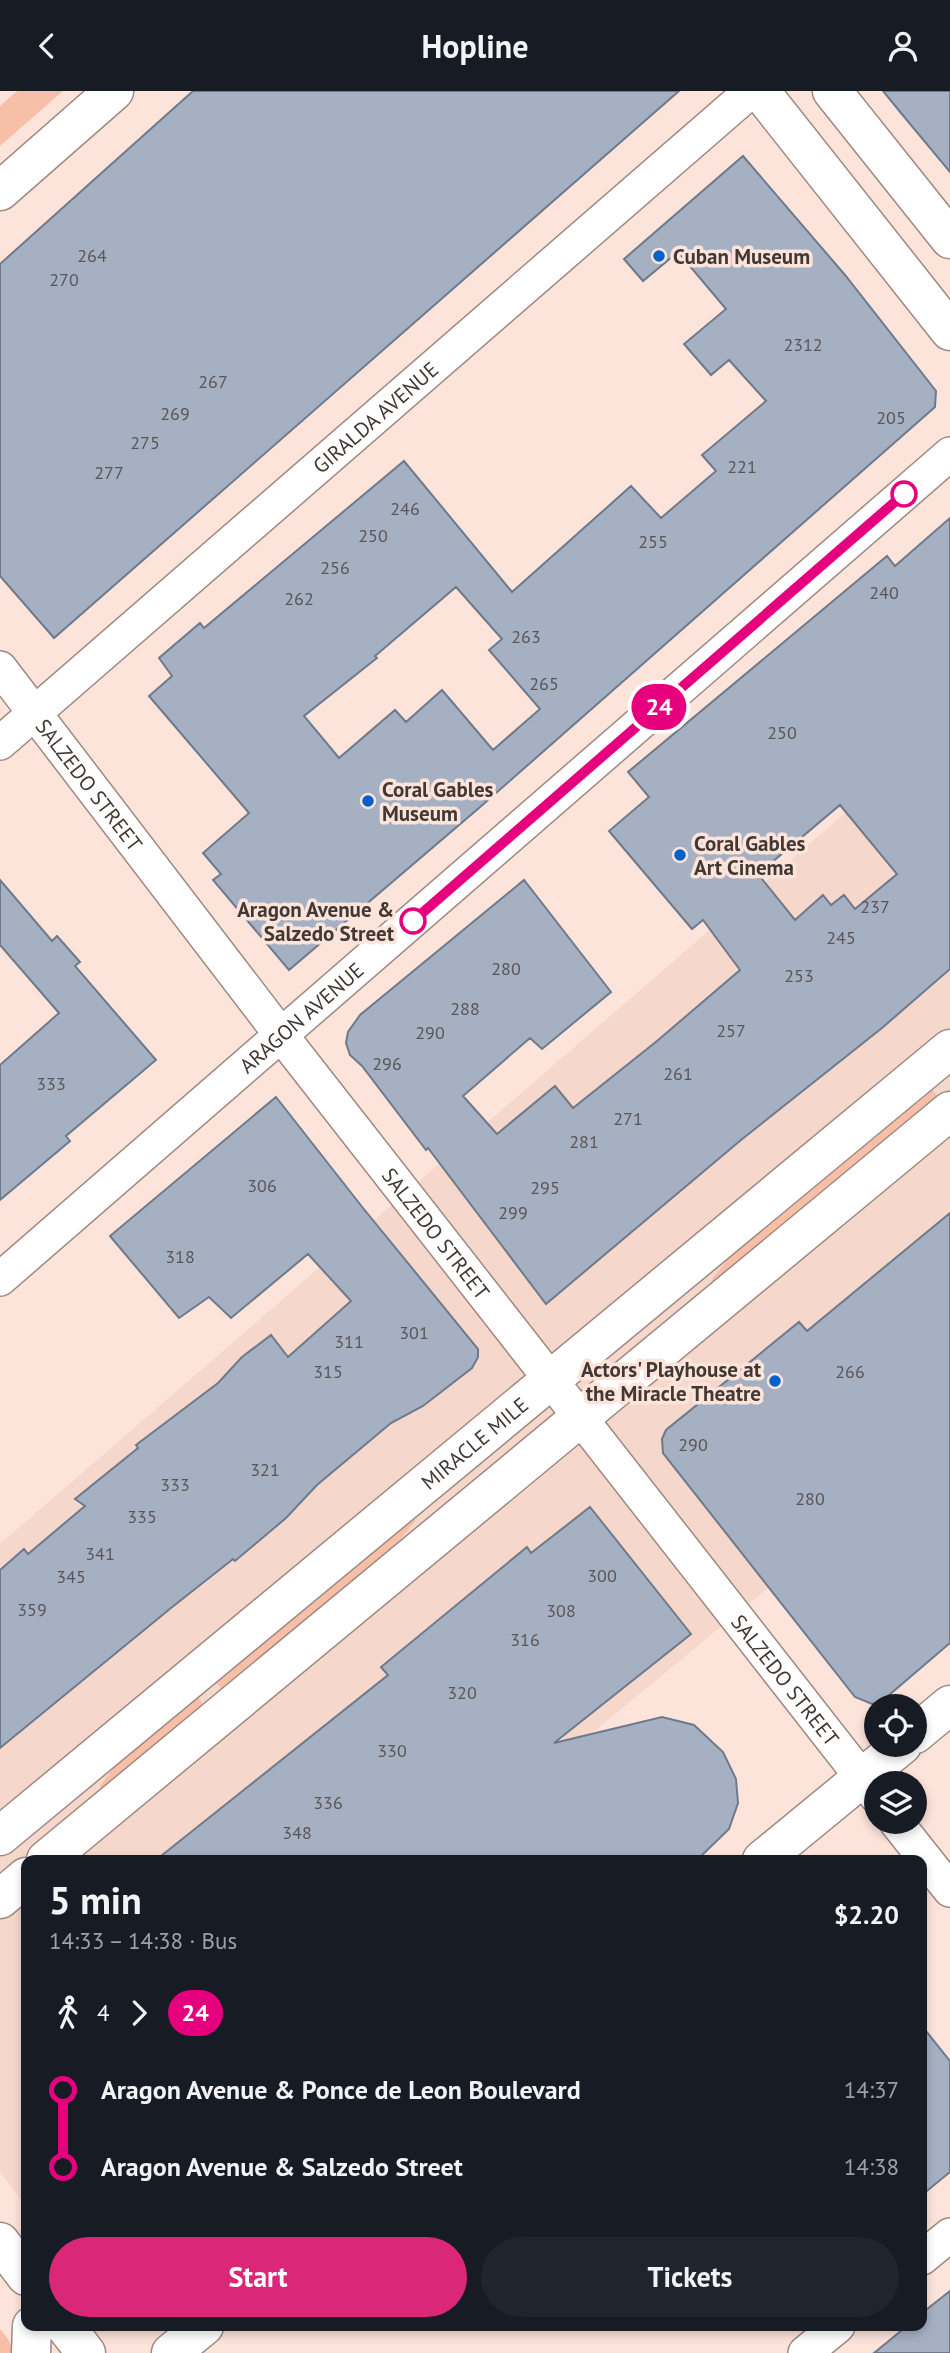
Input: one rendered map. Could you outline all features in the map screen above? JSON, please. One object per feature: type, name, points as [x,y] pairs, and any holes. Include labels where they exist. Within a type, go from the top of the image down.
[{"type":"main road","points":[[760,91],[950,331]]},
{"type":"main road","points":[[832,91],[950,239]]},
{"type":"main road","points":[[0,191],[103,96]]},
{"type":"main road","name":"MIRACLE MILE","points":[[0,1836],[950,1049]]},
{"type":"main road","points":[[52,1855],[950,1111]]},
{"type":"main road","points":[[927,1724],[950,1705]]},
{"type":"main road","points":[[882,1771],[893,1757]]},
{"type":"main road","points":[[769,1855],[864,1791]]},
{"type":"main road","points":[[0,1899],[21,1881]]},
{"type":"main road","points":[[0,2242],[21,2269]]},
{"type":"main road","points":[[31,2353],[32,2331]]},
{"type":"main road","points":[[69,2331],[86,2353]]},
{"type":"main road","points":[[171,2353],[198,2331]]},
{"type":"street","name":"GIRALDA AVENUE","points":[[0,743],[751,91]]},
{"type":"street","name":"ARAGON AVENUE","points":[[0,1279],[950,454]]},
{"type":"street","name":"SALZEDO STREET","points":[[0,668],[281,1035],[864,1782]]},
{"type":"street","points":[[906,1834],[922,1855]]},
{"type":"street","points":[[927,1861],[950,1890]]},
{"type":"street","points":[[927,2254],[950,2235]]},
{"type":"street","points":[[805,2353],[832,2331]]},
{"type":"shaded area","points":[[17,91],[63,91],[0,146],[0,106]]},
{"type":"shaded area","points":[[950,722],[950,1438],[444,1855],[21,1855],[21,2199],[0,2172],[0,1544]]},
{"type":"shaded area","points":[[930,1087],[939,1098],[714,1283],[712,1279],[738,1247]]},
{"type":"shaded area","points":[[412,1518],[415,1521],[388,1554],[223,1691],[214,1680]]},
{"type":"shaded area","points":[[196,1695],[205,1706],[103,1790],[100,1786],[124,1754]]},
{"type":"shaded area","points":[[0,2329],[8,2339],[14,2353],[0,2353]]},
{"type":"building","points":[[193,91],[679,91],[54,638],[0,576],[0,264]]},
{"type":"building","points":[[883,91],[950,91],[950,172],[901,113]]},
{"type":"building","points":[[743,156],[845,275],[936,391],[935,407],[479,808],[289,970],[213,880],[221,874],[203,853],[249,813],[149,696],[172,676],[159,658],[200,623],[204,628],[404,461],[512,592],[631,486],[661,518],[716,471],[702,455],[766,401],[729,360],[711,375],[684,344],[726,309],[678,252],[643,281],[624,259]],"holes":[[[456,587],[502,639],[489,650],[540,709],[493,750],[442,690],[406,722],[395,710],[339,758],[304,716],[377,658],[375,656]]]},
{"type":"building","points":[[950,518],[950,969],[546,1304],[428,1148],[426,1150],[362,1066],[350,1055],[346,1043],[348,1032],[360,1015],[524,880],[611,992],[542,1049],[530,1038],[463,1096],[497,1134],[555,1086],[573,1108],[657,1041],[740,970],[703,920],[692,929],[609,831],[649,797],[628,772],[887,556],[895,566]],"holes":[[[840,805],[897,874],[855,909],[844,895],[831,905],[823,895],[795,920],[758,874]]]},
{"type":"building","points":[[0,880],[52,941],[57,936],[80,962],[75,966],[156,1060],[66,1136],[70,1141],[0,1200],[0,1065],[59,1013],[0,945]]},
{"type":"building","points":[[276,1097],[478,1349],[478,1357],[472,1368],[423,1406],[391,1423],[317,1485],[286,1518],[235,1561],[233,1559],[171,1608],[0,1748],[0,1570],[24,1549],[28,1554],[85,1506],[75,1499],[138,1448],[136,1445],[218,1383],[242,1357],[271,1335],[288,1357],[351,1301],[308,1254],[231,1318],[209,1297],[179,1318],[110,1236]]},
{"type":"building","points":[[950,1213],[950,1643],[890,1694],[864,1694],[864,1701],[855,1697],[663,1453],[662,1439],[666,1430],[799,1322],[807,1331]]},
{"type":"building","points":[[590,1507],[691,1634],[554,1743],[662,1717],[694,1725],[723,1752],[736,1779],[738,1803],[729,1829],[702,1855],[162,1855],[388,1675],[381,1667],[527,1547],[531,1553]]},
{"type":"building","points":[[927,2032],[950,2061],[950,2172],[927,2191]]},
{"type":"building","points":[[950,2291],[950,2353],[874,2353],[901,2331],[927,2331],[927,2309]]},
{"type":"bus line","name":"24","points":[[413,921],[904,494]]},
{"type":"place","name":"Cuban Museum","points":[[659,256]]},
{"type":"place","name":"Coral Gables Museum","points":[[368,801]]},
{"type":"place","name":"Coral Gables Art Cinema","points":[[680,855]]},
{"type":"place","name":"Aragon Avenue & Salzedo Street","points":[[413,921]]},
{"type":"place","name":"Actors' Playhouse at the Miracle Theatre","points":[[775,1381]]}]
